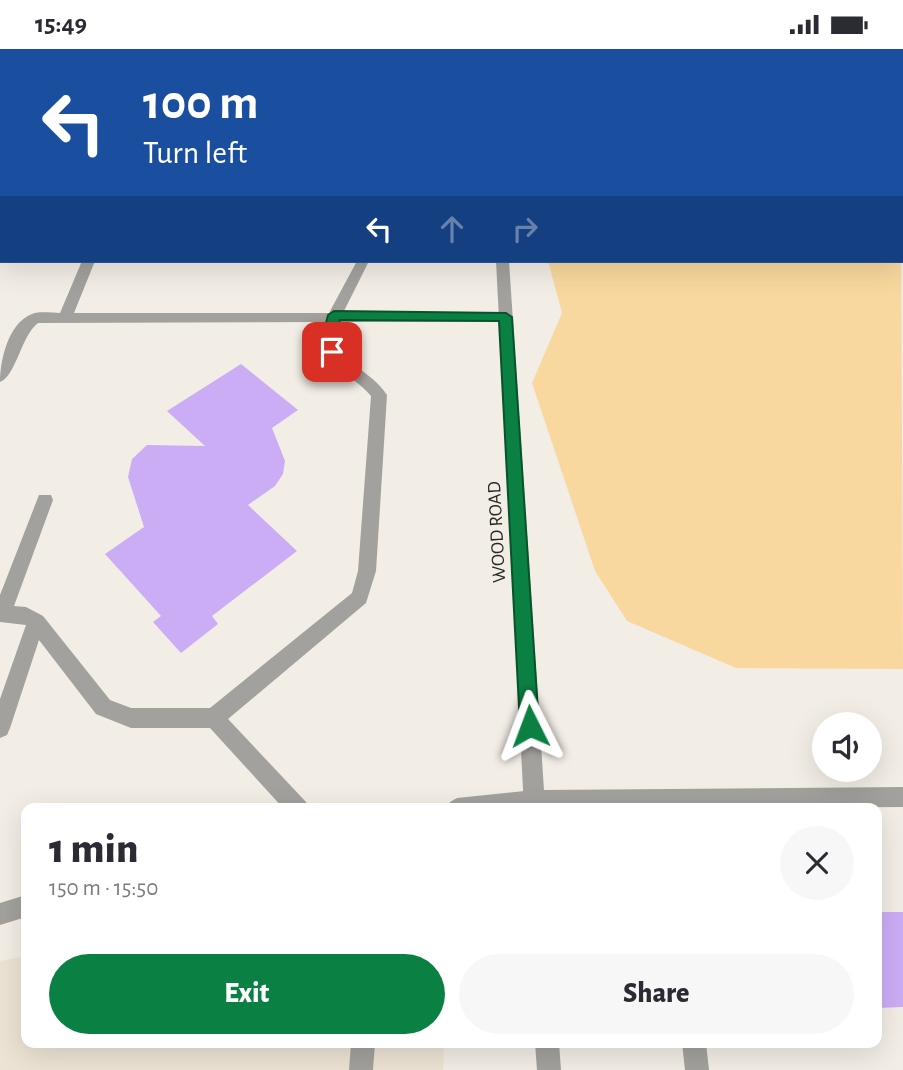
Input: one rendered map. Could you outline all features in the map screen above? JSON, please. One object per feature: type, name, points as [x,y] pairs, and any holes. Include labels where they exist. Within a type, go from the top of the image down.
[{"type":"street","points":[[66,316],[87,263]]},
{"type":"street","points":[[45,500],[1,614],[26,615],[36,622],[103,707],[131,718],[214,718],[360,597],[367,571],[379,395],[370,383],[341,363],[332,352],[328,339],[334,315],[362,263]]},
{"type":"street","name":"WOOD ROAD","points":[[502,263],[535,803]]},
{"type":"street","points":[[0,377],[23,327],[35,318],[334,315],[506,317]]},
{"type":"street","points":[[0,728],[36,622]]},
{"type":"street","points":[[214,718],[293,803]]},
{"type":"street","points":[[699,803],[903,797]]},
{"type":"street","points":[[0,913],[21,907]]},
{"type":"street","points":[[361,1070],[363,1048]]},
{"type":"street","points":[[547,1048],[549,1070]]},
{"type":"street","points":[[695,1048],[697,1070]]},
{"type":"shaded area","points":[[549,263],[901,263],[903,669],[736,668],[627,621],[595,571],[532,383],[562,313]]},
{"type":"shaded area","points":[[21,957],[21,1048],[444,1048],[443,1070],[0,1070],[0,961]]},
{"type":"building","points":[[241,364],[298,410],[272,428],[285,461],[283,474],[275,486],[248,505],[297,551],[212,616],[218,624],[181,653],[153,622],[161,616],[105,554],[144,527],[128,477],[132,459],[147,445],[205,446],[167,411]]},
{"type":"building","points":[[882,912],[903,912],[903,1007],[882,1008]]},
{"type":"route","points":[[332,352],[328,339],[334,315],[506,317],[530,726]]}]
